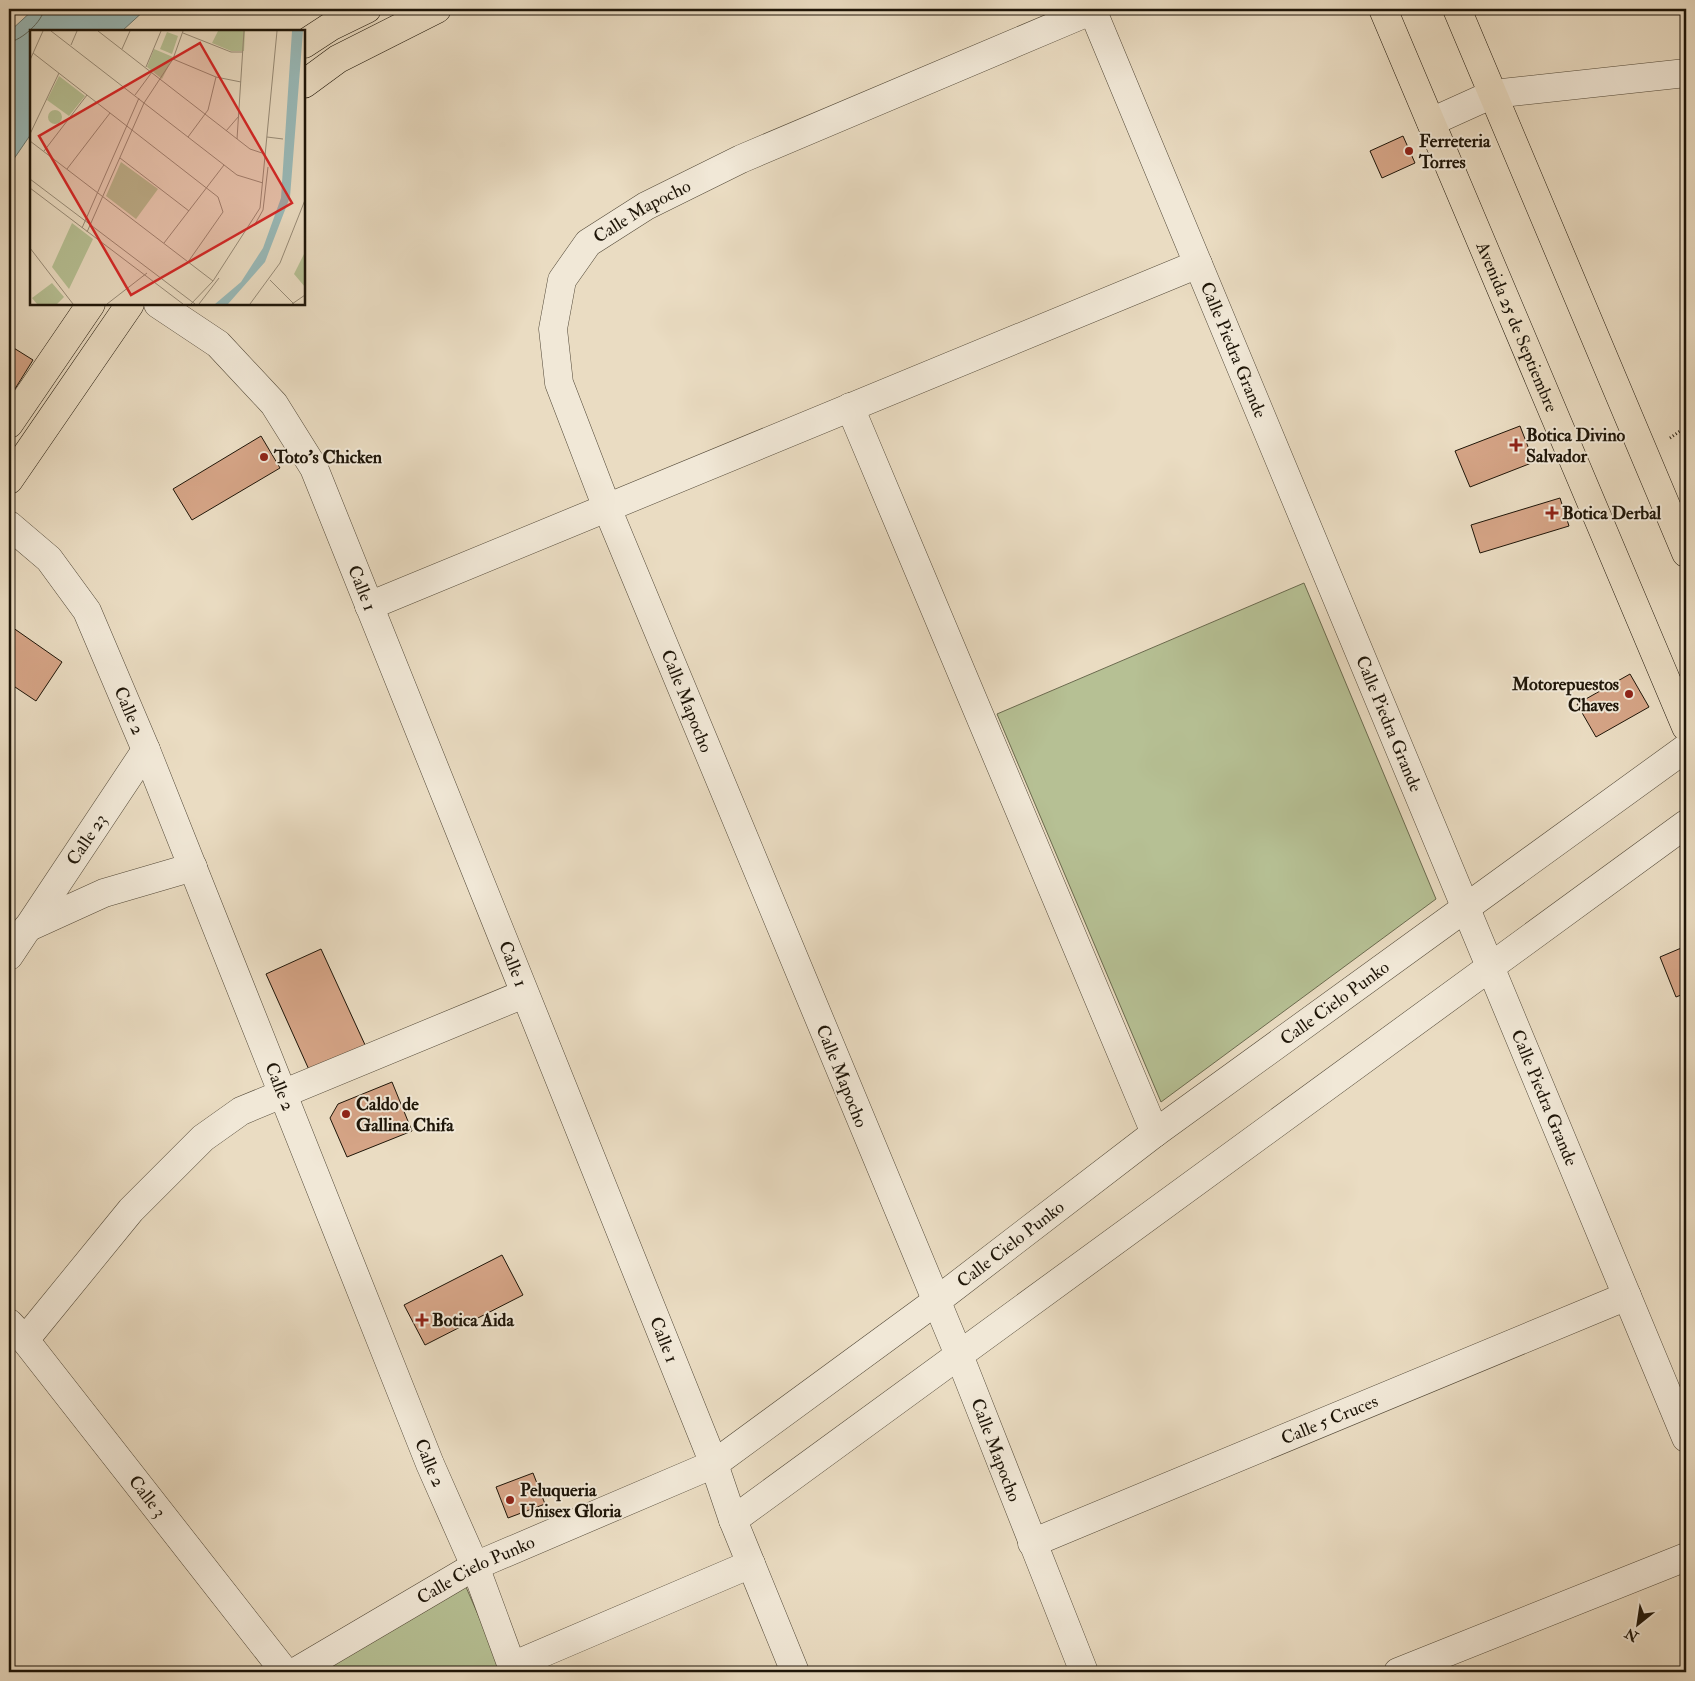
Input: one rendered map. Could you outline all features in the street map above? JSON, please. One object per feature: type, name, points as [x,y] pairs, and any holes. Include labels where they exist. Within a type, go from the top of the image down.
[{"type":"main road","points":[[305,43],[330,27],[366,9]]},
{"type":"main road","points":[[305,83],[338,60],[437,9]]},
{"type":"main road","name":"Avenida 25 de Septiembre","points":[[1383,9],[1686,727]]},
{"type":"main road","points":[[1457,9],[1686,553]]},
{"type":"main road","points":[[9,424],[90,305]]},
{"type":"main road","points":[[9,480],[129,305]]},
{"type":"street","name":"Calle Piedra Grande","points":[[1092,9],[1492,966],[1686,1438]]},
{"type":"street","name":"Calle Mapocho","points":[[1084,1672],[959,1355],[935,1302],[607,508],[559,383],[553,329],[562,280],[588,243],[646,206],[741,160],[1092,9]]},
{"type":"street","points":[[1431,122],[1493,94],[1686,73]]},
{"type":"street","points":[[369,606],[1198,264]]},
{"type":"street","name":"Calle 1","points":[[160,305],[218,344],[274,404],[314,468],[714,1464],[733,1520],[795,1672]]},
{"type":"street","points":[[850,407],[1155,1133]]},
{"type":"street","name":"Calle 2","points":[[9,525],[49,559],[87,611],[146,750],[430,1464],[475,1566],[513,1669]]},
{"type":"street","name":"Calle Cielo Punko","points":[[295,1672],[475,1566],[714,1464],[935,1302],[1155,1133],[1686,748]]},
{"type":"street","name":"Calle 23","points":[[9,956],[146,750]]},
{"type":"street","points":[[733,1520],[1686,824]]},
{"type":"street","points":[[27,928],[104,894],[193,867]]},
{"type":"street","points":[[17,1332],[131,1210],[202,1138],[241,1111],[524,994]]},
{"type":"street","name":"Calle 5 Cruces","points":[[1032,1543],[1627,1296]]},
{"type":"street","name":"Calle 3","points":[[17,1332],[285,1672]]},
{"type":"street","points":[[1398,1672],[1686,1557]]},
{"type":"street","points":[[513,1669],[751,1564]]},
{"type":"green space","points":[[1304,583],[1436,899],[1161,1102],[997,714]]},
{"type":"green space","points":[[459,1571],[503,1672],[307,1672]]},
{"type":"water","points":[[34,9],[146,9],[123,30],[30,30],[30,135],[9,166],[9,32]]},
{"type":"building","points":[[1403,136],[1415,163],[1382,178],[1370,151]]},
{"type":"building","points":[[9,345],[33,360],[13,392],[9,389]]},
{"type":"building","points":[[1520,426],[1534,462],[1470,487],[1455,451]]},
{"type":"building","points":[[261,436],[280,468],[192,520],[173,489]]},
{"type":"building","points":[[1560,498],[1569,526],[1480,553],[1471,525]]},
{"type":"building","points":[[9,625],[62,662],[36,701],[9,683]]},
{"type":"building","points":[[1630,674],[1649,707],[1596,737],[1577,704]]},
{"type":"building","points":[[1686,946],[1686,993],[1676,997],[1660,957]]},
{"type":"building","points":[[321,949],[366,1047],[310,1072],[266,974]]},
{"type":"building","points":[[392,1082],[412,1131],[347,1157],[330,1118],[338,1104]]},
{"type":"building","points":[[502,1255],[523,1295],[425,1345],[404,1305]]},
{"type":"building","points":[[533,1473],[545,1504],[508,1518],[496,1487]]},
{"type":"place","name":"Ferreteria Torres","points":[[1409,151]]},
{"type":"place","name":"Botica Divino Salvador","points":[[1516,445]]},
{"type":"place","name":"Toto's Chicken","points":[[264,457]]},
{"type":"place","name":"Botica Derbal","points":[[1552,513]]},
{"type":"place","name":"Motorepuestos Chaves","points":[[1629,694]]},
{"type":"place","name":"Caldo de Gallina Chifa","points":[[346,1114]]},
{"type":"place","name":"Botica Aida","points":[[422,1320]]},
{"type":"place","name":"Peluqueria Unisex Gloria","points":[[510,1500]]}]
